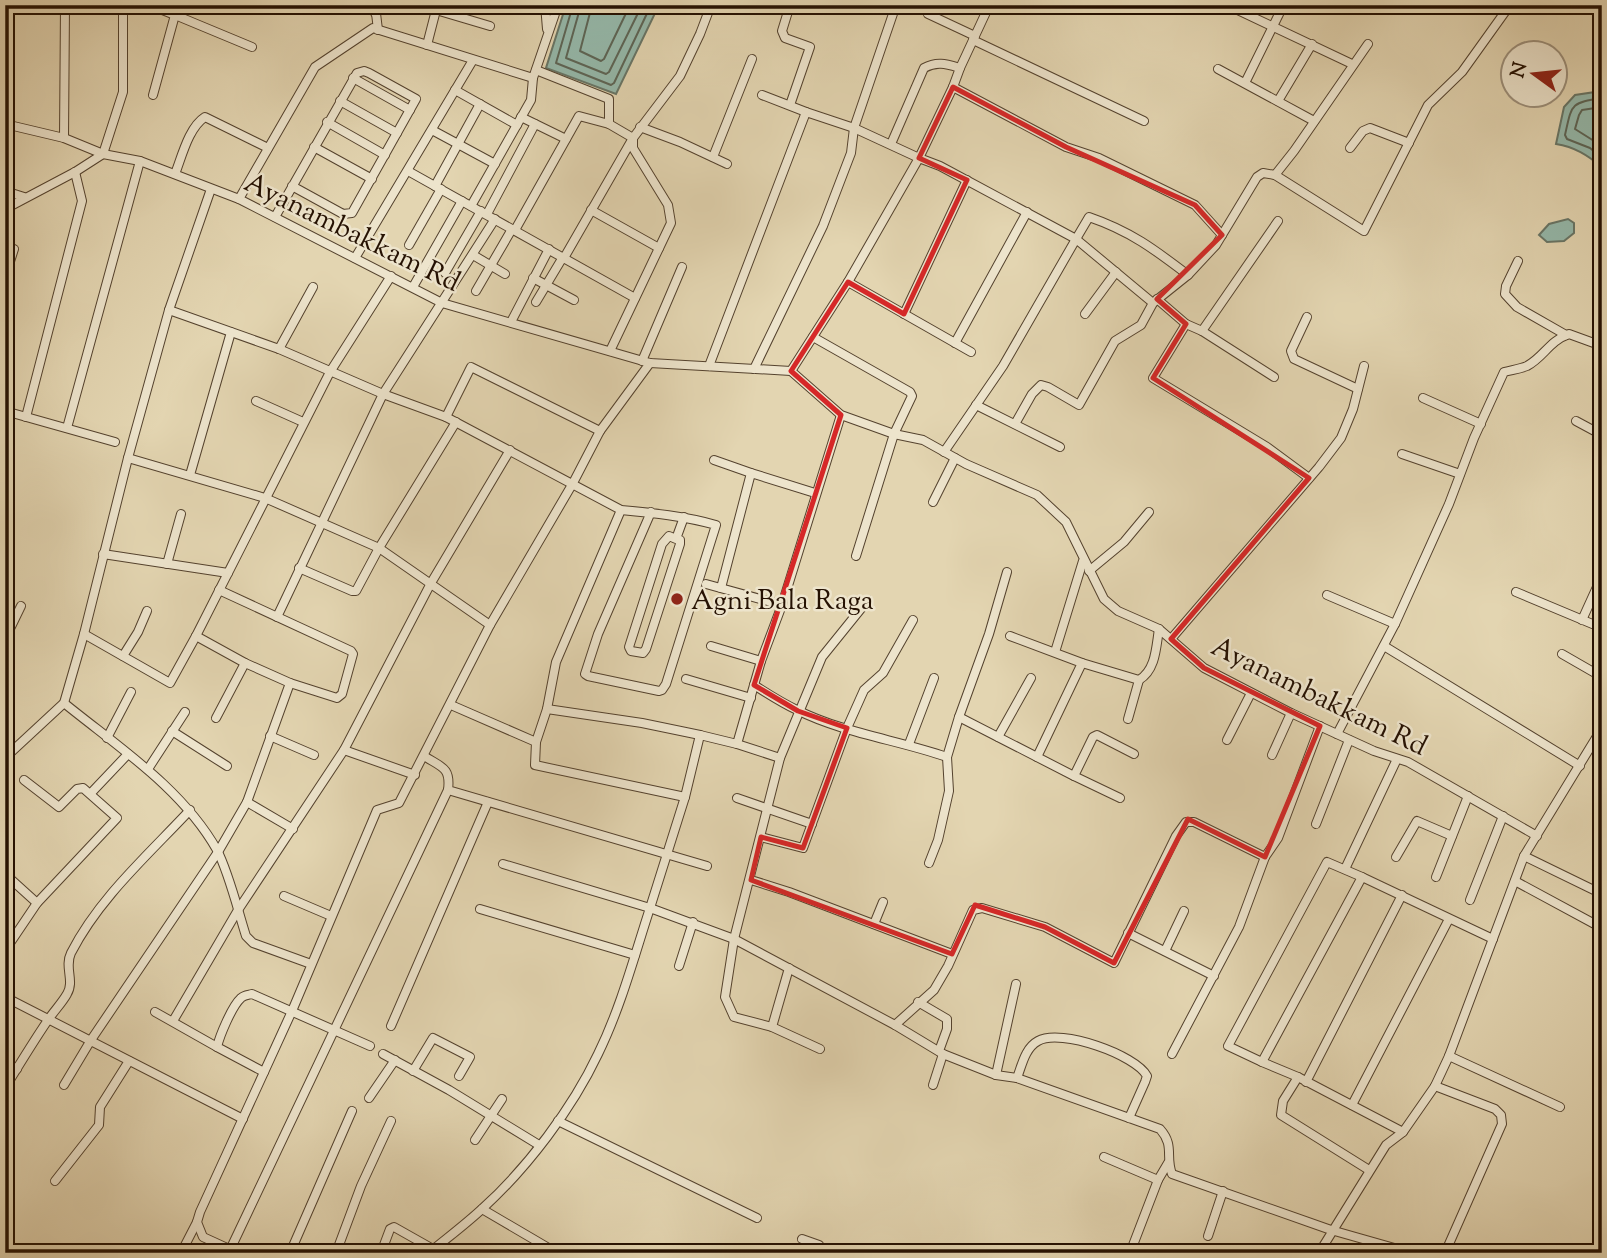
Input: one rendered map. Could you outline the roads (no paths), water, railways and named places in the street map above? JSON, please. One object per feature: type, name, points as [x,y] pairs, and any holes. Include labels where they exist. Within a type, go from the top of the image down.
[{"type":"street","points":[[64,138],[65,5]]},
{"type":"street","points":[[5,209],[75,173],[103,154],[123,92],[122,5]]},
{"type":"street","points":[[150,5],[252,47]]},
{"type":"street","points":[[379,30],[375,9],[387,5]]},
{"type":"street","points":[[545,5],[548,36]]},
{"type":"street","points":[[471,206],[531,100],[534,74],[558,5]]},
{"type":"street","points":[[536,302],[640,127],[680,76],[711,5]]},
{"type":"street","points":[[790,5],[782,32],[785,38],[810,47],[790,105]]},
{"type":"street","points":[[834,5],[844,9],[845,5]]},
{"type":"street","points":[[754,369],[823,226],[851,153],[854,128],[896,5]]},
{"type":"street","points":[[1227,5],[1352,64]]},
{"type":"street","points":[[1015,424],[1032,394],[1041,385],[1079,405],[1115,341],[1141,325],[1155,301],[1188,275],[1216,245],[1257,177],[1263,173],[1275,175],[1364,231],[1428,105],[1462,72],[1510,5]]},
{"type":"street","points":[[791,371],[848,282],[919,158],[988,8]]},
{"type":"street","points":[[427,45],[436,10],[490,26]]},
{"type":"street","points":[[1245,83],[1282,10]]},
{"type":"street","points":[[928,14],[1144,121]]},
{"type":"street","points":[[153,95],[174,15]]},
{"type":"street","points":[[239,199],[315,67],[373,28],[473,60],[534,74],[609,99],[608,124]]},
{"type":"street","points":[[1278,101],[1312,44]]},
{"type":"street","points":[[1275,175],[1368,44]]},
{"type":"street","points":[[713,157],[752,59]]},
{"type":"street","points":[[355,258],[473,60]]},
{"type":"street","points":[[891,144],[924,68],[933,63],[960,68]]},
{"type":"street","points":[[1218,69],[1314,121]]},
{"type":"street","points":[[275,217],[327,122],[357,72],[364,71],[416,99],[358,205],[349,215],[292,186]]},
{"type":"street","points":[[953,87],[1066,147],[1099,158],[1195,205],[1222,235]]},
{"type":"street","points":[[455,90],[480,104],[519,121],[535,124],[566,139]]},
{"type":"street","points":[[762,95],[891,144],[1027,212],[1076,239],[1186,324],[1202,331],[1274,377]]},
{"type":"street","points":[[340,101],[397,133]]},
{"type":"street","points":[[409,245],[480,104]]},
{"type":"street","points":[[709,366],[806,112]]},
{"type":"street","points":[[475,291],[579,116],[608,124],[633,138]]},
{"type":"street","points":[[175,174],[193,132],[205,117],[268,148]]},
{"type":"street","points":[[327,122],[385,155]]},
{"type":"street","name":"Ayanambakkam Rd","points":[[5,124],[64,138],[103,154],[140,161],[239,199],[442,303],[646,362],[791,371],[841,415],[894,434],[923,440],[955,458],[1037,495],[1066,522],[1104,599],[1118,611],[1160,629],[1204,668],[1349,740],[1408,762],[1538,835]]},
{"type":"street","points":[[445,273],[487,215],[535,124]]},
{"type":"street","points":[[640,127],[727,164]]},
{"type":"street","points":[[1350,148],[1363,131],[1370,128],[1409,143]]},
{"type":"street","points":[[432,130],[495,164]]},
{"type":"street","points":[[610,351],[671,223],[668,205],[633,148],[633,138]]},
{"type":"street","points":[[314,147],[372,179]]},
{"type":"street","points":[[67,428],[140,161]]},
{"type":"street","points":[[408,171],[635,298]]},
{"type":"street","points":[[26,417],[82,201],[75,173]]},
{"type":"street","points":[[904,314],[967,180]]},
{"type":"street","points":[[5,750],[9,754],[64,703],[169,310],[211,189]]},
{"type":"street","points":[[5,191],[24,197]]},
{"type":"street","points":[[413,287],[462,201]]},
{"type":"street","points":[[591,210],[659,248]]},
{"type":"street","points":[[955,343],[1027,212]]},
{"type":"street","points":[[277,617],[383,394],[412,345],[473,255],[487,215]]},
{"type":"street","points":[[944,452],[1003,366],[1089,217],[1113,225],[1142,240],[1188,275]]},
{"type":"street","points":[[1202,331],[1278,221]]},
{"type":"street","points":[[5,277],[14,249]]},
{"type":"street","points":[[511,322],[549,249]]},
{"type":"street","points":[[473,255],[505,274]]},
{"type":"street","points":[[1518,261],[1505,294],[1517,307],[1566,335],[1582,337],[1602,346]]},
{"type":"street","points":[[181,1253],[292,1011],[377,810],[400,803],[490,625],[573,483],[600,431],[646,362],[682,267]]},
{"type":"street","points":[[1085,314],[1116,272]]},
{"type":"street","points":[[84,634],[170,684],[330,372],[391,275]]},
{"type":"street","points":[[533,278],[574,300]]},
{"type":"street","points":[[848,282],[971,352]]},
{"type":"street","points":[[279,349],[313,287]]},
{"type":"street","points":[[169,310],[279,349],[383,394],[446,417],[621,510],[650,512],[684,517],[716,525],[666,684],[659,691],[588,676],[584,670],[650,512]]},
{"type":"street","points":[[1307,317],[1291,351],[1292,356],[1297,361],[1358,389]]},
{"type":"street","points":[[1186,324],[1153,378],[1268,447],[1309,478]]},
{"type":"street","points":[[190,475],[231,332]]},
{"type":"street","points":[[1337,734],[1395,624],[1504,372],[1525,367],[1538,358],[1550,344],[1566,335]]},
{"type":"street","points":[[813,337],[910,392],[912,396],[912,401],[894,434],[856,556]]},
{"type":"street","points":[[1171,639],[1341,438],[1364,366]]},
{"type":"street","points":[[446,417],[471,367],[600,431]]},
{"type":"street","points":[[1423,398],[1481,424]]},
{"type":"street","points":[[256,401],[303,422]]},
{"type":"street","points":[[976,405],[1060,447]]},
{"type":"street","points":[[5,411],[115,442]]},
{"type":"street","points":[[737,744],[761,661],[782,604],[841,415]]},
{"type":"street","points":[[1576,421],[1602,435]]},
{"type":"street","points":[[299,568],[354,592],[456,422]]},
{"type":"street","points":[[173,1021],[238,910],[344,750],[431,583],[510,450]]},
{"type":"street","points":[[1402,454],[1460,474]]},
{"type":"street","points":[[128,458],[265,498],[379,548],[490,625]]},
{"type":"street","points":[[933,502],[955,458]]},
{"type":"street","points":[[714,460],[815,492]]},
{"type":"street","points":[[721,588],[751,473]]},
{"type":"street","points":[[621,510],[556,663],[547,709],[536,741],[535,765],[685,797]]},
{"type":"street","points":[[1089,571],[1124,542],[1149,512]]},
{"type":"street","points":[[167,564],[181,514]]},
{"type":"street","points":[[676,539],[684,517]]},
{"type":"street","points":[[669,536],[676,539],[680,540],[680,544],[646,649],[643,653],[631,651],[629,647],[662,544],[669,536]]},
{"type":"street","points":[[103,554],[228,573]]},
{"type":"street","points":[[1055,652],[1083,561]]},
{"type":"street","points":[[929,863],[938,840],[949,790],[947,757],[1007,572]]},
{"type":"street","points":[[1582,620],[1602,576]]},
{"type":"street","points":[[706,584],[782,604]]},
{"type":"street","points":[[196,636],[289,683],[337,698],[342,694],[353,654],[351,651],[219,590]]},
{"type":"street","points":[[1516,592],[1602,628]]},
{"type":"street","points":[[1327,595],[1395,624]]},
{"type":"street","points":[[820,1049],[772,1027],[734,1017],[725,997],[734,939],[780,758],[822,657],[868,600]]},
{"type":"street","points":[[5,639],[21,606]]},
{"type":"street","points":[[123,656],[148,611]]},
{"type":"street","points":[[761,837],[803,848],[847,728],[864,690],[883,673],[913,620]]},
{"type":"street","points":[[1128,719],[1139,680],[1152,666],[1160,629]]},
{"type":"street","points":[[1010,636],[1139,680]]},
{"type":"street","points":[[711,646],[761,661]]},
{"type":"street","points":[[1384,646],[1580,766]]},
{"type":"street","points":[[1562,654],[1602,677]]},
{"type":"street","points":[[216,718],[245,663]]},
{"type":"street","points":[[1037,757],[1083,663]]},
{"type":"street","points":[[909,744],[934,678]]},
{"type":"street","points":[[998,737],[1031,678]]},
{"type":"street","points":[[685,679],[751,698]]},
{"type":"street","points":[[64,1084],[218,852],[247,802],[289,683]]},
{"type":"street","points":[[754,685],[798,710],[847,728],[947,757]]},
{"type":"street","points":[[107,738],[131,692]]},
{"type":"street","points":[[1227,740],[1251,693]]},
{"type":"street","points":[[64,703],[148,769],[190,810],[218,852],[246,936],[253,943],[311,964]]},
{"type":"street","points":[[451,705],[536,741]]},
{"type":"street","points":[[547,709],[642,723],[700,735],[780,758]]},
{"type":"street","points":[[148,769],[185,712]]},
{"type":"street","points":[[1272,755],[1291,713]]},
{"type":"street","points":[[959,717],[1120,798]]},
{"type":"street","points":[[1172,1054],[1239,927],[1265,857],[1278,838],[1320,726]]},
{"type":"street","points":[[1319,1253],[1386,1145],[1403,1132],[1435,1086],[1449,1056],[1524,856],[1602,728]]},
{"type":"street","points":[[172,731],[227,766]]},
{"type":"street","points":[[381,1253],[390,1230],[394,1227],[431,1251],[482,1209],[524,1165],[558,1121],[597,1056],[617,1008],[668,854],[700,735]]},
{"type":"street","points":[[1074,776],[1093,737],[1097,735],[1134,754]]},
{"type":"street","points":[[270,736],[314,755]]},
{"type":"street","points":[[1316,824],[1349,740]]},
{"type":"street","points":[[344,750],[415,775]]},
{"type":"street","points":[[91,793],[128,754]]},
{"type":"street","points":[[197,1222],[203,1237],[234,1251],[333,1030],[448,790],[449,777],[446,769],[424,756]]},
{"type":"street","points":[[1345,869],[1397,759]]},
{"type":"street","points":[[6,949],[37,904],[117,820],[91,793],[81,787],[59,807],[24,780]]},
{"type":"street","points":[[448,790],[707,866]]},
{"type":"street","points":[[1436,877],[1468,796]]},
{"type":"street","points":[[737,798],[811,824]]},
{"type":"street","points":[[247,802],[293,829]]},
{"type":"street","points":[[391,1026],[488,802]]},
{"type":"street","points":[[5,1088],[47,1020],[68,993],[71,982],[67,969],[69,957],[85,929],[120,885],[190,810]]},
{"type":"street","points":[[1470,900],[1503,816]]},
{"type":"street","points":[[1396,857],[1417,821],[1452,835]]},
{"type":"street","points":[[895,1025],[934,990],[973,910],[982,908],[1045,927],[1114,963],[1176,836],[1186,822],[1195,822],[1265,857]]},
{"type":"street","points":[[1524,856],[1602,894]]},
{"type":"street","points":[[1403,1132],[1298,1077],[1228,1046],[1326,862],[1493,939]]},
{"type":"street","points":[[503,864],[693,922],[734,939],[941,1052],[996,1075],[1017,1078],[1160,1129],[1168,1137],[1171,1149],[1168,1163],[1158,1180],[1130,1253]]},
{"type":"street","points":[[5,874],[37,904]]},
{"type":"street","points":[[1262,1062],[1362,877]]},
{"type":"street","points":[[751,880],[952,954]]},
{"type":"street","points":[[1515,881],[1602,928]]},
{"type":"street","points":[[1306,1082],[1402,895]]},
{"type":"street","points":[[284,896],[331,916]]},
{"type":"street","points":[[874,924],[883,902]]},
{"type":"street","points":[[480,909],[635,954]]},
{"type":"street","points":[[1166,951],[1184,911]]},
{"type":"street","points":[[1352,1105],[1449,919]]},
{"type":"street","points":[[679,966],[693,922]]},
{"type":"street","points":[[1128,933],[1214,976]]},
{"type":"street","points":[[772,1027],[789,968]]},
{"type":"street","points":[[996,1075],[1016,984]]},
{"type":"street","points":[[217,1047],[241,997],[252,994],[370,1046]]},
{"type":"street","points":[[5,998],[243,1119]]},
{"type":"street","points":[[918,1002],[947,1020],[933,1085]]},
{"type":"street","points":[[155,1012],[264,1072]]},
{"type":"street","points":[[1017,1078],[1025,1055],[1037,1041],[1060,1037],[1112,1052],[1139,1066],[1147,1076],[1129,1118]]},
{"type":"street","points":[[413,1070],[433,1038],[470,1057],[459,1076]]},
{"type":"street","points":[[383,1054],[539,1145]]},
{"type":"street","points":[[1449,1056],[1560,1107]]},
{"type":"street","points":[[369,1098],[395,1060]]},
{"type":"street","points":[[55,1181],[99,1125],[100,1107],[129,1061]]},
{"type":"street","points":[[5,1062],[17,1069]]},
{"type":"street","points":[[1298,1077],[1283,1101],[1282,1115],[1369,1170]]},
{"type":"street","points":[[1435,1086],[1495,1109],[1502,1124],[1445,1253]]},
{"type":"street","points":[[475,1140],[502,1099]]},
{"type":"street","points":[[290,1253],[352,1111]]},
{"type":"street","points":[[336,1253],[361,1186],[391,1121]]},
{"type":"street","points":[[558,1121],[757,1218]]},
{"type":"street","points":[[1104,1157],[1158,1180]]},
{"type":"street","points":[[1168,1163],[1172,1174],[1331,1230],[1412,1253]]},
{"type":"street","points":[[1209,1236],[1223,1191]]},
{"type":"street","points":[[482,1209],[557,1253]]},
{"type":"street","points":[[802,1239],[819,1245],[818,1253]]},
{"type":"water","points":[[566,5],[659,5],[616,94],[546,68]]},
{"type":"water","points":[[1602,91],[1602,167],[1580,152],[1556,144],[1564,108],[1568,108],[1568,103],[1575,95]]},
{"type":"water","points":[[1568,219],[1574,223],[1574,233],[1564,241],[1547,242],[1539,235],[1549,224]]},
{"type":"place","name":"Agni Bala Raga","points":[[677,599]]}]
